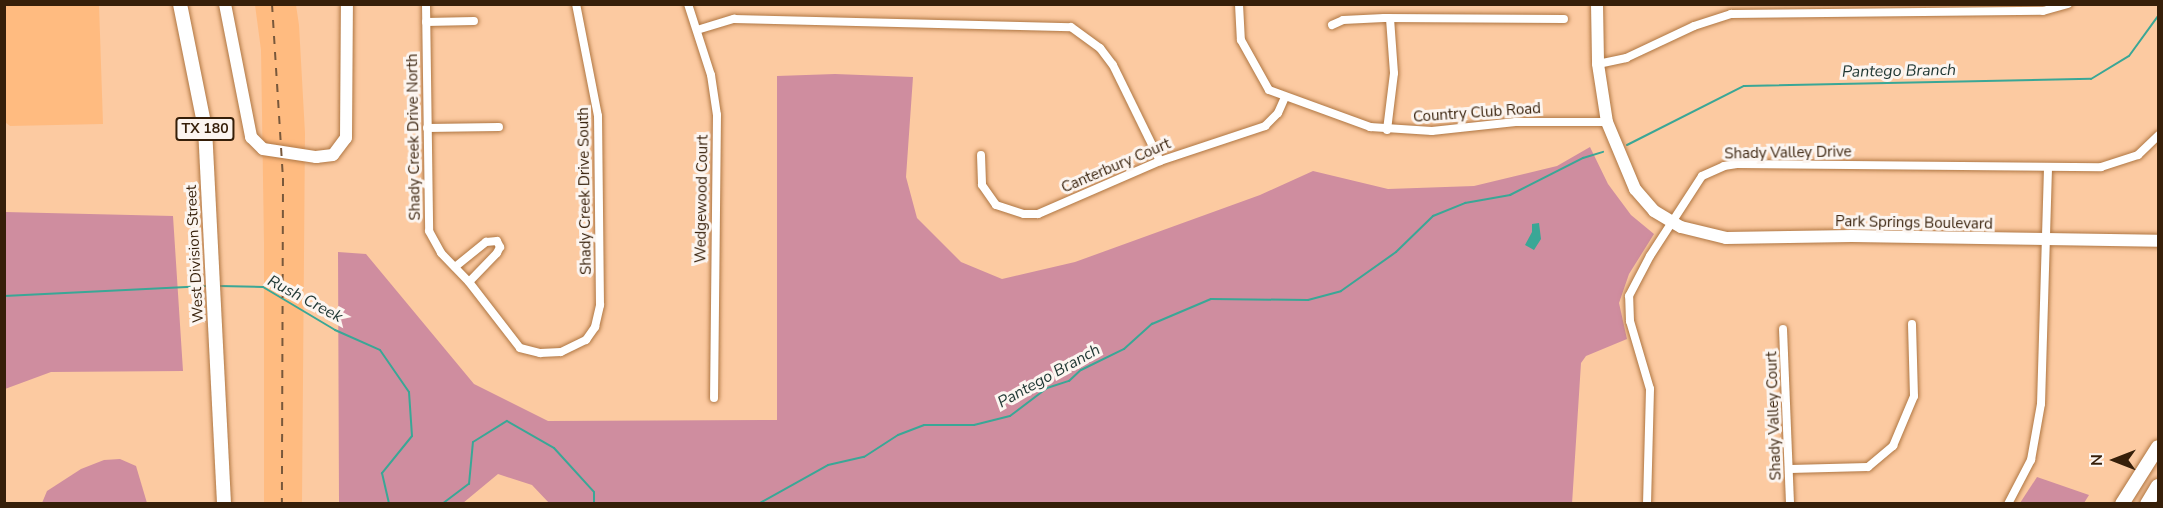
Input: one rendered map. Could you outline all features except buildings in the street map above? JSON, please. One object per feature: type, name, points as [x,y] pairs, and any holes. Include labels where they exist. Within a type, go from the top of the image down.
[{"type":"main road","name":"West Division Street","points":[[180,4],[205,128],[224,504]]},
{"type":"main road","points":[[225,4],[251,136],[263,149],[316,157],[333,155],[346,138],[347,4]]},
{"type":"main road","name":"Park Springs Boulevard","points":[[1597,4],[1598,64],[1607,122],[1635,189],[1654,211],[1671,223],[1705,236],[1726,238],[2158,241]]},
{"type":"main road","points":[[2122,504],[2158,447]]},
{"type":"main road","points":[[2152,500],[2158,486]]},
{"type":"street","name":"Shady Creek Drive North","points":[[426,4],[429,231],[441,253],[469,282],[520,348],[540,353],[561,352],[586,340]]},
{"type":"street","name":"Shady Creek Drive South","points":[[576,4],[599,126],[600,305],[595,327],[586,340]]},
{"type":"street","name":"Wedgewood Court","points":[[688,4],[711,75],[717,115],[714,398]]},
{"type":"street","name":"Country Club Road","points":[[1239,4],[1237,30],[1255,70],[1269,90],[1387,130],[1432,131],[1516,122],[1607,122]]},
{"type":"street","points":[[1598,64],[1626,58],[1694,26],[1731,14],[1820,9],[2043,11],[2068,4]]},
{"type":"street","points":[[1332,25],[1343,20],[1390,18],[1564,20]]},
{"type":"street","points":[[1387,130],[1394,73],[1390,18]]},
{"type":"street","points":[[697,30],[734,19],[1071,27],[1100,48],[1113,65],[1160,160]]},
{"type":"street","points":[[426,22],[474,21]]},
{"type":"street","name":"Canterbury Court","points":[[981,155],[982,185],[988,196],[1004,210],[1032,215],[1160,160],[1264,126],[1278,113],[1285,97]]},
{"type":"street","points":[[427,128],[499,127]]},
{"type":"street","name":"Shady Valley Drive","points":[[1647,504],[1650,389],[1628,305],[1632,287],[1702,176],[1724,166],[2048,167],[2119,163],[2138,155],[2158,136]]},
{"type":"street","points":[[2008,504],[2031,460],[2041,404],[2048,167]]},
{"type":"street","points":[[455,267],[486,242],[497,241],[500,247],[497,253],[469,282]]},
{"type":"street","points":[[1790,469],[1868,467],[1893,446],[1914,396],[1912,324]]},
{"type":"street","name":"Shady Valley Court","points":[[1783,329],[1790,504]]},
{"type":"shaded area","points":[[5,4],[99,5],[103,124],[10,126],[5,122]]},
{"type":"shaded area","points":[[255,5],[296,5],[299,25],[305,133],[302,503],[264,503],[261,50]]},
{"type":"shaded area","points":[[835,74],[913,77],[906,177],[917,218],[961,262],[1002,279],[1075,262],[1260,195],[1313,171],[1388,189],[1474,186],[1557,166],[1590,147],[1608,184],[1631,215],[1654,234],[1629,274],[1619,303],[1627,339],[1586,356],[1581,363],[1572,504],[550,504],[532,485],[498,474],[463,503],[339,503],[338,252],[366,254],[474,384],[548,421],[777,420],[777,76]]},
{"type":"shaded area","points":[[5,212],[173,216],[183,371],[51,372],[5,389]]},
{"type":"shaded area","points":[[120,459],[136,466],[147,503],[42,503],[47,491],[81,469],[104,460]]},
{"type":"shaded area","points":[[2037,477],[2089,495],[2084,503],[2020,503]]},
{"type":"water","points":[[1539,223],[1541,239],[1534,250],[1525,245],[1532,232],[1532,224]]},
{"type":"waterway","name":"Pantego Branch","points":[[1627,145],[1744,86],[2091,79],[2129,56],[2158,16]]},
{"type":"waterway","name":"Pantego Branch","points":[[758,504],[828,465],[864,457],[898,435],[924,425],[974,425],[1010,416],[1047,388],[1069,381],[1081,370],[1124,349],[1152,324],[1211,299],[1308,300],[1341,291],[1396,252],[1433,216],[1465,203],[1510,195],[1583,158],[1603,152]]},
{"type":"waterway","name":"Rush Creek","points":[[4,296],[207,286]]},
{"type":"waterway","name":"Rush Creek","points":[[219,286],[263,287],[335,330],[380,350],[409,392],[412,436],[382,473],[389,504]]},
{"type":"waterway","name":"Rush Creek","points":[[442,504],[469,484],[473,442],[507,421],[554,448],[594,492],[594,504]]},
{"type":"railway","points":[[272,4],[283,178],[282,504]]}]
